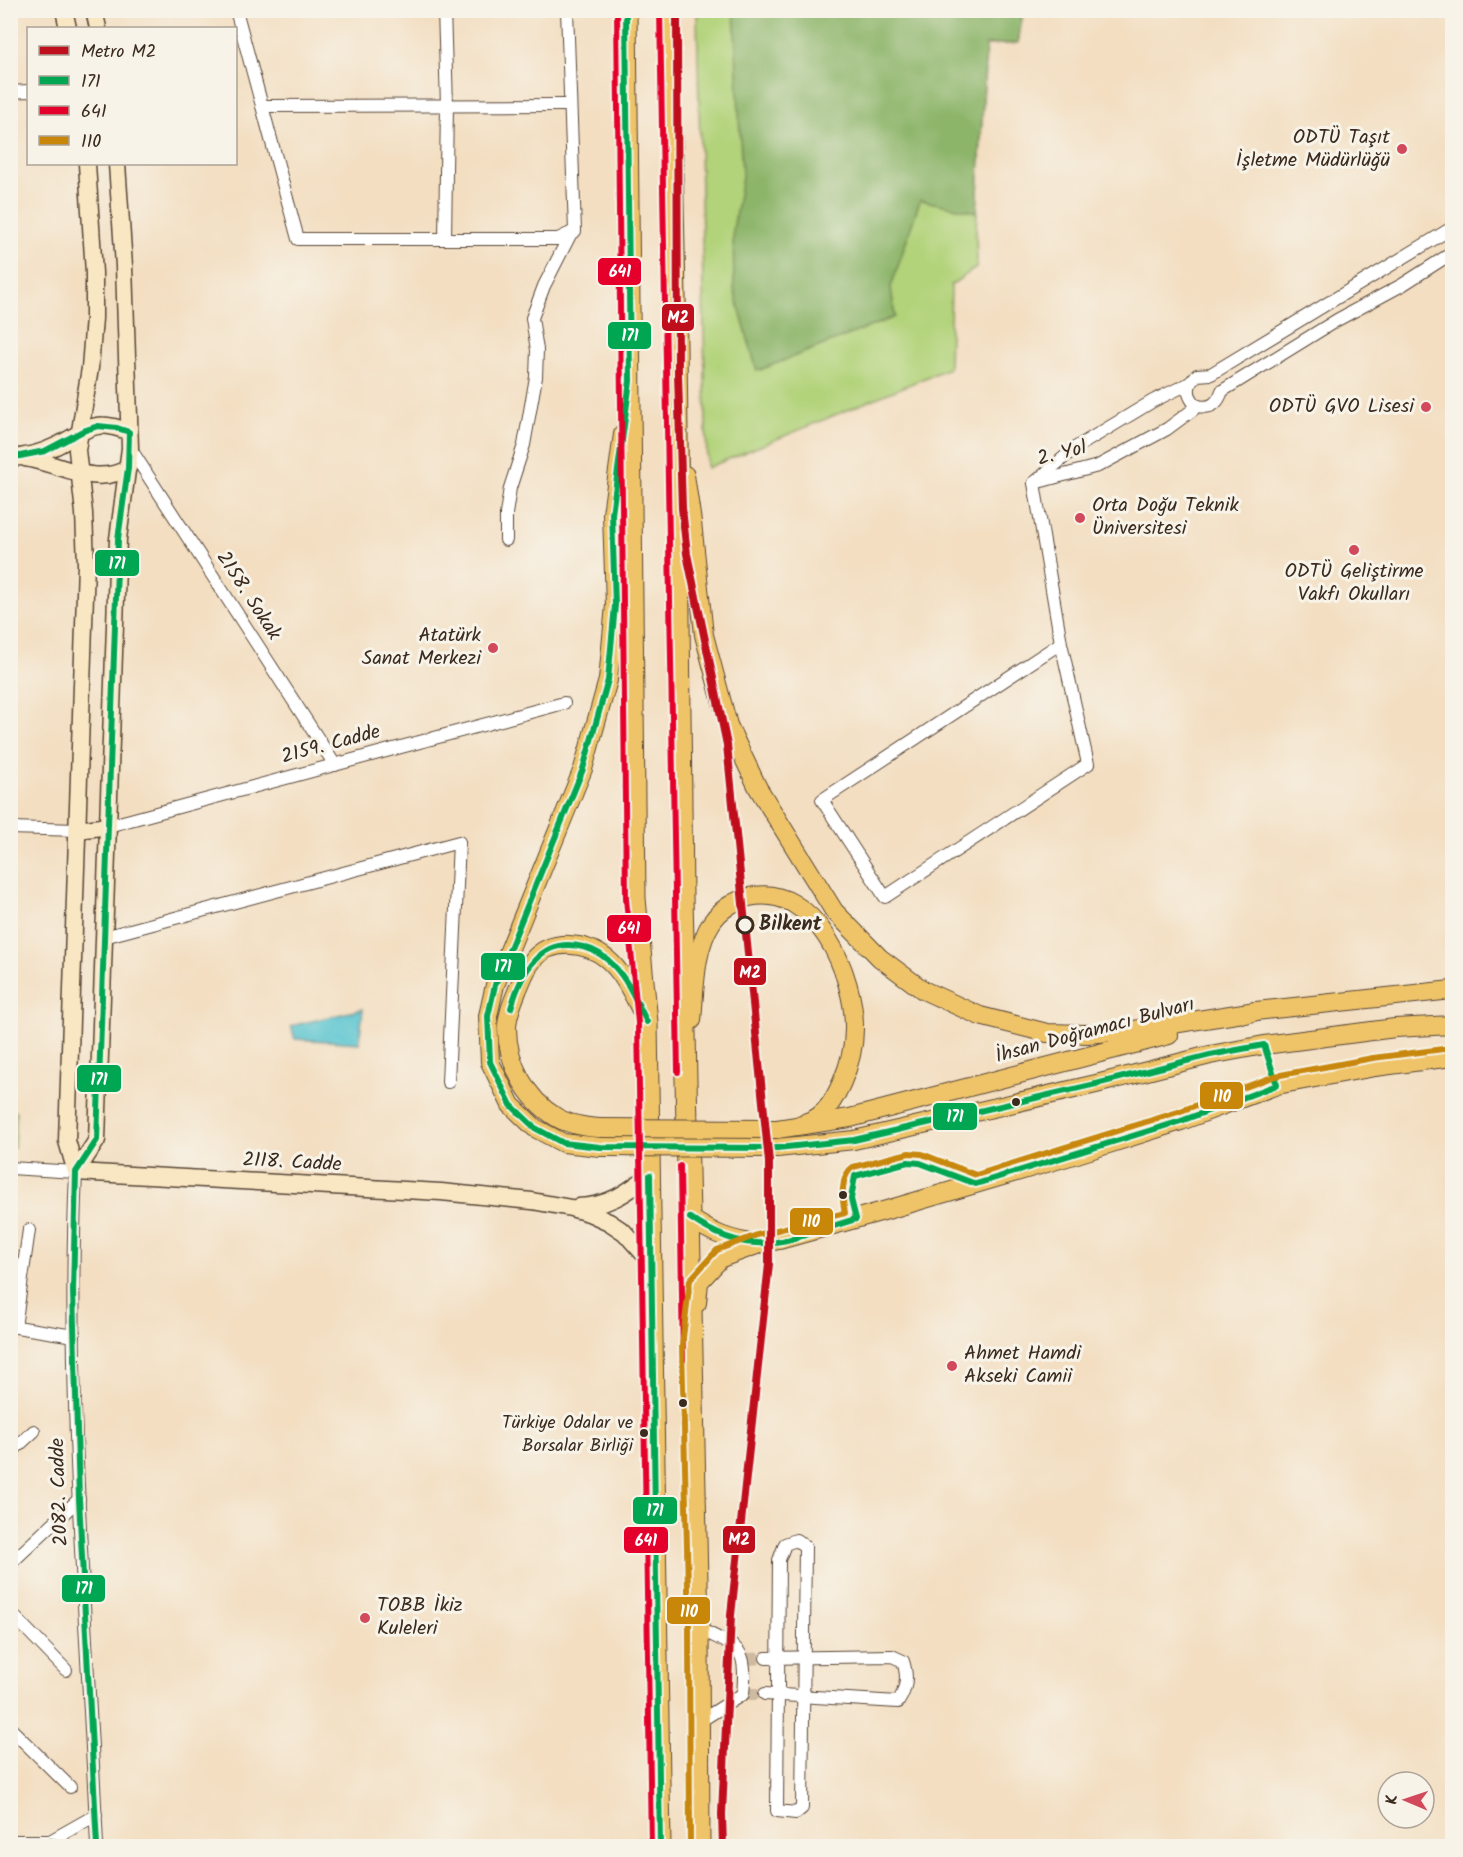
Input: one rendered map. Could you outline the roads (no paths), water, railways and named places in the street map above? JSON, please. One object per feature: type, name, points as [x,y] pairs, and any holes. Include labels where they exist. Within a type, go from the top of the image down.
[{"type":"highway","points":[[626,10],[634,899],[647,1022],[660,1846]]},
{"type":"highway","points":[[669,10],[673,155],[679,678],[698,1628],[699,1846]]},
{"type":"main road","points":[[630,381],[612,514],[615,605],[608,680],[583,769],[495,986],[488,1016],[490,1062],[511,1105],[535,1128],[562,1143],[600,1147],[777,1148],[854,1140],[1210,1055],[1264,1045],[1395,1028],[1452,1025]]},
{"type":"main road","points":[[677,426],[692,522],[704,635],[728,725],[758,788],[834,911],[855,934],[880,958],[923,990],[980,1016],[1047,1033],[1087,1034],[1134,1030],[1256,1011]]},
{"type":"main road","points":[[647,1022],[620,974],[607,959],[577,944],[554,945],[533,960],[515,995],[507,1027],[511,1061],[532,1097],[556,1117],[582,1127],[777,1129],[815,1120],[837,1094],[851,1055],[854,1029],[848,982],[838,957],[825,935],[811,918],[794,903],[768,896],[741,899],[721,912],[712,923],[704,940],[699,960],[686,1066]]},
{"type":"main road","name":"İhsan Doğramacı Bulvarı","points":[[777,1129],[850,1118],[1256,1011],[1452,991]]},
{"type":"main road","points":[[691,1346],[699,1282],[721,1258],[759,1244],[887,1210],[1077,1154],[1181,1121],[1277,1085],[1375,1067],[1452,1057]]},
{"type":"main road","points":[[690,1218],[709,1231],[725,1238],[759,1244]]},
{"type":"street","points":[[64,10],[68,27]]},
{"type":"street","points":[[94,10],[98,27]]},
{"type":"street","points":[[236,10],[298,239],[558,239],[575,231],[567,10]]},
{"type":"street","points":[[444,10],[447,105],[445,239]]},
{"type":"street","points":[[10,92],[27,91]]},
{"type":"street","points":[[262,106],[570,105]]},
{"type":"street","points":[[76,1172],[67,1141],[86,564],[79,473],[79,432],[89,377],[94,318],[94,273],[87,165]]},
{"type":"street","points":[[76,1172],[97,1140],[118,539],[128,468],[123,266],[117,165]]},
{"type":"street","name":"2. Yol","points":[[1034,483],[1075,448],[1153,401],[1190,383],[1197,375],[1211,374],[1452,228]]},
{"type":"street","points":[[506,540],[506,514],[510,488],[524,445],[536,377],[537,350],[532,318],[544,286],[571,233]]},
{"type":"street","name":"2. Yol","points":[[1034,483],[1098,466],[1167,429],[1198,406],[1209,407],[1215,404],[1220,399],[1222,391],[1452,253]]},
{"type":"street","points":[[1211,374],[1219,381],[1222,391]]},
{"type":"street","points":[[1190,383],[1189,393],[1198,406]]},
{"type":"street","points":[[14,458],[54,447],[87,428],[102,425],[118,427],[129,440]]},
{"type":"street","name":"2158. Sokak","points":[[129,440],[334,765]]},
{"type":"street","points":[[14,458],[40,460],[79,473],[101,477],[117,475],[128,468]]},
{"type":"street","points":[[1034,483],[1060,643],[1088,764],[885,897],[822,800],[1060,643]]},
{"type":"street","name":"2159. Cadde","points":[[108,826],[564,703]]},
{"type":"street","points":[[10,828],[78,830],[108,826]]},
{"type":"street","points":[[74,945],[459,842],[448,1082]]},
{"type":"street","name":"2118. Cadde","points":[[10,1168],[441,1192],[532,1201],[571,1208]]},
{"type":"street","name":"2082. Cadde","points":[[76,1172],[74,1336],[79,1499],[97,1846]]},
{"type":"street","points":[[571,1208],[590,1207],[610,1202],[650,1175]]},
{"type":"street","points":[[571,1208],[590,1213],[624,1232],[650,1262]]},
{"type":"street","points":[[29,1230],[13,1327],[74,1336]]},
{"type":"street","points":[[10,1453],[34,1431]]},
{"type":"street","points":[[10,1564],[79,1499]]},
{"type":"street","points":[[796,1540],[805,1546],[802,1808],[796,1813],[777,1811],[771,1695],[772,1658],[779,1560],[785,1544],[796,1540]]},
{"type":"street","points":[[10,1612],[66,1670]]},
{"type":"street","points":[[697,1723],[745,1694],[745,1659],[739,1650],[698,1628]]},
{"type":"street","points":[[771,1695],[898,1702],[906,1689],[906,1671],[903,1662],[892,1656],[772,1658]]},
{"type":"street","points":[[10,1728],[69,1787]]},
{"type":"street","points":[[50,1841],[96,1815]]},
{"type":"street","points":[[10,1840],[50,1841],[68,1846]]},
{"type":"water","points":[[363,1009],[359,1043],[295,1039],[291,1026]]},
{"type":"tunnel","points":[[747,1659],[766,1658]]},
{"type":"tunnel","points":[[746,1694],[765,1694]]},
{"type":"metro line","name":"M2","points":[[677,10],[678,374],[682,508],[687,554],[727,745],[769,1162],[769,1264],[731,1615],[722,1814],[723,1846]]},
{"type":"place","name":"ODTÜ Taşıt İşletme Müdürlüğü","points":[[1402,149]]},
{"type":"place","name":"ODTÜ GVO Lisesi","points":[[1426,407]]},
{"type":"place","name":"Orta Doğu Teknik Üniversitesi","points":[[1080,518]]},
{"type":"place","name":"ODTÜ Geliştirme Vakfı Okulları","points":[[1354,550]]},
{"type":"place","name":"Atatürk Sanat Merkezi","points":[[493,648]]},
{"type":"place","name":"Bilkent","points":[[745,925]]},
{"type":"place","name":"Ahmet Hamdi Akseki Camii","points":[[952,1366]]},
{"type":"place","name":"Türkiye Odalar ve Borsalar Birliği","points":[[644,1433]]},
{"type":"place","name":"TOBB İkiz Kuleleri","points":[[365,1618]]}]
